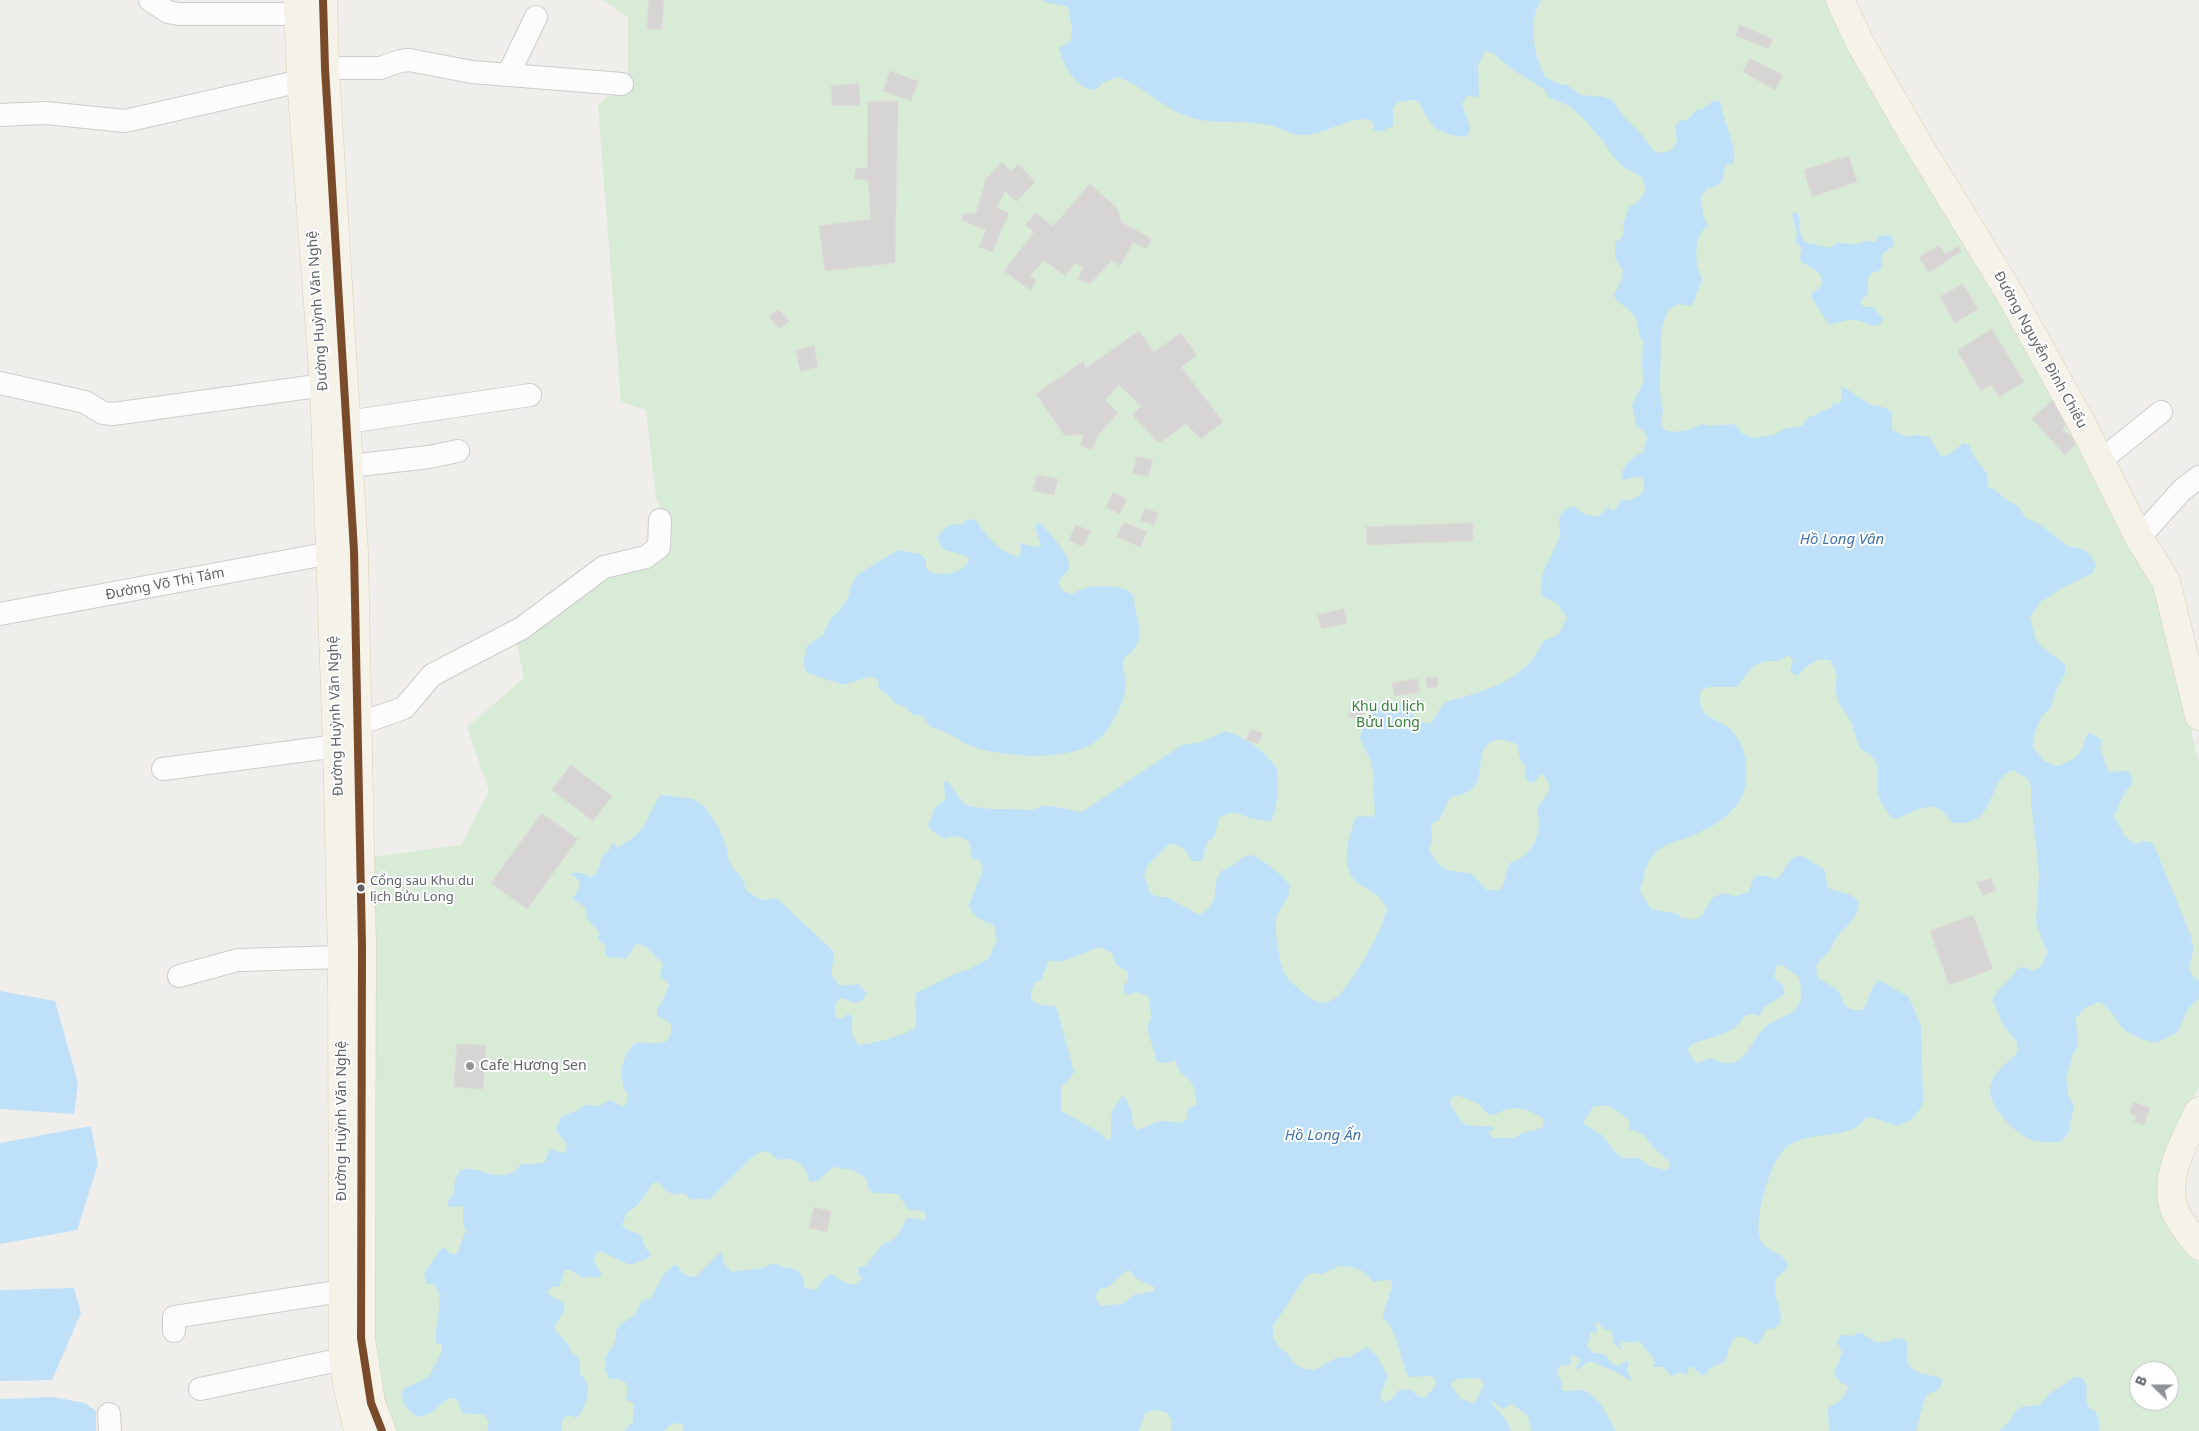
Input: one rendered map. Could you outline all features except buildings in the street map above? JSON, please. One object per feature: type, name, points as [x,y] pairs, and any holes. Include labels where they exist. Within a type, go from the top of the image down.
[{"type":"main road","name":"Đường Huỳnh Văn Nghệ","points":[[323,0],[325,68],[350,466],[342,552],[337,746],[342,957],[343,1359],[346,1384],[358,1431]]},
{"type":"main road","name":"Đường Nguyễn Đình Chiểu","points":[[1840,0],[1860,43],[2010,294],[2078,415],[2139,538],[2166,581],[2199,716]]},
{"type":"main road","name":"Đường Huỳnh Văn Nghệ","points":[[298,7],[301,82],[324,385],[358,724],[362,945],[361,1338],[371,1403],[382,1431]]},
{"type":"main road","points":[[2199,1111],[2176,1158],[2172,1186],[2174,1210],[2199,1246]]},
{"type":"street","points":[[150,0],[168,12],[179,14],[298,7]]},
{"type":"street","points":[[508,75],[536,16]]},
{"type":"street","points":[[325,68],[380,68],[400,60],[410,60],[472,72],[622,84]]},
{"type":"street","points":[[0,115],[46,113],[125,121],[301,82]]},
{"type":"street","points":[[0,384],[85,402],[103,413],[113,414],[324,385]]},
{"type":"street","points":[[348,422],[530,395]]},
{"type":"street","points":[[2100,460],[2162,412]]},
{"type":"street","points":[[350,466],[429,457],[458,451]]},
{"type":"street","points":[[2139,538],[2182,490],[2199,477]]},
{"type":"street","points":[[358,724],[404,708],[432,675],[522,628],[604,567],[646,557],[659,547],[660,520]]},
{"type":"street","name":"Đường Võ Thị Tám","points":[[0,614],[342,552]]},
{"type":"street","points":[[162,769],[337,746]]},
{"type":"street","points":[[179,976],[238,960],[342,957]]},
{"type":"street","points":[[174,1331],[174,1317],[342,1291]]},
{"type":"street","points":[[200,1389],[343,1359]]},
{"type":"green space","name":"Khu du lịch Bửu Long","points":[[603,0],[1828,0],[2005,308],[2156,586],[2199,763],[2199,1086],[2165,1156],[2178,1238],[2199,1265],[2199,1431],[394,1431],[382,1400],[373,1337],[372,857],[461,845],[489,791],[467,727],[524,678],[516,639],[607,573],[648,564],[666,518],[656,498],[646,410],[621,402],[598,105],[628,79],[628,17]]},
{"type":"water","name":"Hồ Long Ẩn","points":[[1042,0],[1541,0],[1534,18],[1533,28],[1535,49],[1545,77],[1567,85],[1581,95],[1603,97],[1612,100],[1623,116],[1641,134],[1654,151],[1661,153],[1672,150],[1677,142],[1675,127],[1680,120],[1686,121],[1698,109],[1702,109],[1715,100],[1720,101],[1734,149],[1734,163],[1726,165],[1722,182],[1713,188],[1707,188],[1701,197],[1703,214],[1708,226],[1698,239],[1697,263],[1702,280],[1692,306],[1679,304],[1668,310],[1661,331],[1660,391],[1663,429],[1678,432],[1702,424],[1708,426],[1734,424],[1743,434],[1754,438],[1773,435],[1786,428],[1803,426],[1810,416],[1829,409],[1835,402],[1838,405],[1842,399],[1841,387],[1869,404],[1889,410],[1892,413],[1892,430],[1907,437],[1917,435],[1929,437],[1941,456],[1946,456],[1964,443],[1969,445],[1973,455],[1988,475],[1987,485],[1990,489],[1994,489],[2018,506],[2025,518],[2041,525],[2069,547],[2082,549],[2092,557],[2096,565],[2093,573],[2041,601],[2030,617],[2037,641],[2065,665],[2065,674],[2056,691],[2050,709],[2042,716],[2035,732],[2033,747],[2044,761],[2057,766],[2075,758],[2082,748],[2087,735],[2091,733],[2103,741],[2100,749],[2109,772],[2129,771],[2133,782],[2125,792],[2114,816],[2124,835],[2134,844],[2144,841],[2153,843],[2191,936],[2193,948],[2190,970],[2199,981],[2199,998],[2187,1010],[2178,1032],[2155,1043],[2127,1032],[2109,1009],[2099,1002],[2085,1008],[2076,1018],[2078,1046],[2073,1054],[2066,1077],[2068,1095],[2074,1106],[2068,1134],[2060,1142],[2039,1142],[2025,1137],[2018,1132],[1997,1109],[1990,1092],[1991,1084],[1996,1074],[2018,1052],[2017,1042],[2003,1025],[1993,1000],[2018,968],[2024,967],[2034,971],[2042,965],[2047,952],[2036,923],[2039,872],[2031,788],[2028,779],[2013,770],[2005,774],[1999,781],[1987,807],[1979,817],[1964,823],[1953,822],[1941,810],[1931,806],[1915,810],[1896,819],[1891,818],[1879,797],[1877,764],[1874,758],[1860,749],[1851,722],[1838,702],[1835,689],[1837,676],[1831,661],[1816,661],[1797,676],[1790,671],[1793,660],[1788,655],[1778,661],[1766,661],[1754,666],[1737,687],[1710,687],[1701,690],[1701,704],[1705,714],[1730,729],[1743,748],[1746,764],[1744,791],[1734,809],[1717,823],[1699,833],[1667,845],[1655,853],[1647,866],[1640,891],[1651,909],[1678,914],[1680,917],[1695,920],[1702,916],[1713,897],[1724,893],[1734,896],[1749,892],[1752,881],[1760,875],[1776,879],[1792,859],[1796,857],[1806,858],[1824,869],[1828,888],[1851,895],[1857,900],[1859,905],[1851,921],[1836,938],[1831,948],[1816,967],[1818,978],[1835,988],[1844,1005],[1852,1010],[1863,1010],[1871,991],[1879,980],[1909,997],[1921,1026],[1923,1101],[1916,1114],[1910,1120],[1896,1126],[1867,1117],[1852,1129],[1796,1141],[1781,1153],[1771,1171],[1767,1184],[1759,1226],[1763,1244],[1787,1263],[1786,1270],[1777,1277],[1775,1284],[1775,1294],[1781,1320],[1775,1328],[1767,1329],[1758,1344],[1742,1337],[1737,1337],[1732,1343],[1725,1362],[1709,1368],[1706,1375],[1701,1375],[1693,1367],[1689,1367],[1687,1375],[1682,1372],[1671,1376],[1663,1367],[1653,1367],[1656,1364],[1639,1341],[1633,1343],[1622,1341],[1619,1345],[1622,1348],[1621,1350],[1614,1344],[1611,1329],[1604,1330],[1596,1322],[1597,1331],[1595,1334],[1591,1331],[1587,1346],[1593,1353],[1604,1354],[1614,1365],[1618,1366],[1626,1361],[1629,1362],[1627,1371],[1633,1382],[1614,1371],[1590,1361],[1577,1370],[1576,1368],[1581,1360],[1574,1355],[1570,1356],[1569,1366],[1560,1365],[1557,1373],[1561,1380],[1562,1390],[1581,1390],[1592,1395],[1602,1406],[1616,1431],[1532,1431],[1528,1416],[1512,1404],[1503,1409],[1490,1400],[1507,1422],[1511,1431],[1171,1431],[1172,1420],[1167,1413],[1156,1410],[1145,1413],[1139,1431],[683,1431],[684,1425],[675,1423],[664,1431],[624,1431],[633,1422],[634,1403],[626,1400],[628,1389],[625,1382],[609,1379],[605,1362],[606,1357],[616,1338],[616,1331],[621,1324],[636,1314],[641,1302],[651,1298],[663,1275],[674,1265],[677,1265],[686,1275],[691,1277],[697,1276],[722,1251],[723,1262],[731,1272],[763,1268],[773,1263],[799,1271],[804,1280],[805,1288],[816,1290],[826,1277],[830,1275],[854,1285],[860,1282],[862,1278],[858,1273],[858,1267],[865,1266],[884,1243],[894,1239],[908,1218],[924,1220],[926,1218],[925,1212],[908,1209],[898,1194],[874,1193],[869,1190],[866,1178],[853,1170],[833,1167],[817,1181],[811,1182],[804,1167],[798,1162],[790,1159],[777,1160],[772,1154],[763,1151],[752,1157],[709,1200],[699,1198],[692,1200],[682,1193],[674,1195],[665,1190],[660,1183],[653,1183],[638,1204],[627,1212],[622,1225],[626,1229],[641,1235],[646,1249],[650,1252],[649,1258],[630,1265],[600,1251],[595,1255],[594,1261],[602,1275],[598,1278],[591,1276],[583,1278],[570,1270],[565,1270],[559,1287],[553,1286],[548,1290],[549,1294],[563,1303],[565,1309],[555,1326],[556,1331],[569,1345],[571,1352],[580,1362],[580,1373],[585,1379],[588,1389],[585,1406],[582,1411],[576,1418],[570,1415],[563,1418],[561,1431],[487,1431],[489,1422],[485,1415],[462,1413],[458,1401],[454,1398],[449,1398],[429,1414],[418,1417],[403,1402],[402,1393],[403,1389],[429,1377],[442,1351],[442,1344],[437,1344],[436,1337],[439,1305],[438,1290],[434,1284],[427,1284],[424,1273],[441,1249],[445,1248],[451,1254],[457,1254],[466,1230],[463,1223],[463,1206],[450,1207],[447,1204],[454,1193],[455,1179],[460,1170],[473,1169],[504,1175],[512,1172],[523,1163],[544,1163],[550,1149],[562,1153],[566,1151],[567,1144],[556,1131],[561,1117],[580,1109],[584,1105],[599,1106],[610,1100],[623,1107],[628,1101],[627,1093],[623,1087],[621,1069],[627,1052],[635,1043],[660,1043],[669,1038],[671,1024],[657,1015],[657,1006],[661,1005],[669,986],[668,982],[661,978],[660,973],[663,964],[651,951],[640,944],[636,944],[626,959],[609,958],[606,955],[605,945],[598,939],[599,932],[588,920],[585,907],[573,899],[580,886],[579,881],[571,873],[581,873],[591,877],[596,874],[603,856],[608,852],[612,843],[618,847],[636,836],[644,826],[659,796],[693,799],[704,806],[718,826],[727,849],[728,858],[734,870],[742,877],[746,890],[755,897],[764,900],[776,898],[834,952],[832,973],[840,986],[858,984],[866,992],[863,1000],[854,1003],[842,998],[837,1001],[835,1007],[835,1017],[841,1019],[848,1014],[853,1017],[852,1032],[859,1045],[887,1039],[914,1029],[916,993],[956,973],[970,969],[989,958],[997,940],[994,925],[982,920],[970,909],[969,905],[983,870],[980,860],[974,859],[971,856],[970,843],[958,836],[944,839],[928,827],[935,807],[945,800],[944,783],[947,780],[964,804],[970,806],[1033,810],[1048,806],[1082,812],[1182,745],[1201,742],[1225,731],[1240,737],[1261,750],[1277,769],[1277,803],[1270,822],[1234,813],[1224,815],[1219,818],[1214,837],[1207,842],[1202,861],[1192,861],[1183,849],[1177,845],[1169,844],[1148,865],[1144,876],[1151,894],[1158,897],[1167,897],[1199,915],[1212,904],[1217,878],[1221,872],[1245,857],[1252,855],[1256,857],[1278,873],[1287,882],[1290,889],[1276,921],[1277,944],[1284,973],[1294,985],[1310,998],[1318,1002],[1328,1002],[1340,995],[1362,962],[1374,942],[1387,909],[1377,895],[1356,881],[1351,875],[1347,858],[1351,831],[1357,816],[1373,817],[1375,813],[1374,778],[1371,762],[1360,738],[1364,722],[1370,710],[1384,702],[1408,704],[1415,718],[1430,724],[1443,705],[1448,702],[1500,684],[1521,671],[1537,653],[1543,641],[1558,635],[1567,618],[1558,604],[1542,596],[1541,588],[1544,572],[1558,541],[1560,516],[1565,510],[1574,506],[1584,514],[1597,517],[1609,507],[1612,511],[1616,509],[1620,501],[1636,498],[1643,490],[1643,478],[1638,476],[1623,480],[1621,474],[1630,461],[1643,452],[1647,438],[1644,430],[1637,427],[1632,405],[1644,381],[1642,365],[1643,341],[1639,335],[1634,315],[1618,302],[1614,296],[1623,271],[1615,258],[1615,243],[1623,236],[1624,222],[1629,207],[1638,202],[1646,190],[1642,177],[1624,167],[1610,153],[1603,141],[1583,118],[1569,106],[1548,97],[1544,89],[1510,68],[1493,53],[1485,51],[1478,65],[1479,97],[1467,96],[1462,104],[1470,127],[1467,137],[1442,132],[1427,118],[1419,102],[1412,100],[1398,102],[1393,108],[1393,126],[1380,132],[1374,130],[1372,121],[1364,119],[1303,135],[1259,123],[1205,121],[1184,115],[1167,107],[1135,85],[1118,77],[1104,82],[1095,90],[1088,89],[1076,81],[1067,68],[1059,48],[1071,41],[1072,29],[1068,7]],"holes":[[[1501,739],[1517,744],[1520,759],[1525,766],[1525,778],[1529,782],[1535,782],[1539,775],[1542,774],[1549,784],[1548,792],[1537,809],[1539,826],[1535,842],[1525,855],[1510,863],[1501,890],[1487,890],[1472,874],[1447,870],[1438,864],[1429,850],[1432,839],[1431,824],[1439,820],[1450,797],[1467,792],[1477,783],[1482,753],[1492,742]],[[1100,947],[1113,954],[1115,964],[1128,972],[1128,981],[1123,986],[1125,993],[1129,995],[1136,992],[1149,997],[1151,1016],[1147,1028],[1157,1062],[1168,1063],[1175,1060],[1179,1071],[1190,1080],[1195,1090],[1197,1104],[1188,1109],[1187,1119],[1178,1123],[1160,1121],[1137,1130],[1132,1124],[1132,1113],[1123,1095],[1112,1114],[1109,1141],[1097,1131],[1061,1111],[1061,1086],[1067,1082],[1074,1072],[1056,1006],[1040,1005],[1031,1000],[1034,983],[1041,980],[1049,960],[1059,962]],[[1777,965],[1784,966],[1798,976],[1801,987],[1798,1006],[1788,1015],[1768,1025],[1761,1031],[1745,1054],[1732,1063],[1712,1058],[1696,1063],[1687,1050],[1692,1044],[1729,1031],[1744,1016],[1753,1014],[1760,1016],[1763,1008],[1785,994],[1783,986],[1774,977]],[[1457,1095],[1477,1103],[1489,1115],[1515,1108],[1525,1110],[1543,1118],[1543,1126],[1536,1130],[1522,1133],[1515,1138],[1493,1138],[1488,1133],[1494,1129],[1493,1127],[1471,1126],[1463,1123],[1450,1103],[1451,1098]],[[1594,1106],[1610,1106],[1629,1120],[1629,1129],[1643,1134],[1653,1147],[1670,1163],[1669,1167],[1667,1170],[1649,1166],[1639,1158],[1626,1158],[1618,1155],[1602,1135],[1583,1123]],[[1339,1266],[1344,1266],[1362,1271],[1373,1282],[1392,1281],[1383,1318],[1392,1330],[1408,1376],[1435,1378],[1435,1386],[1425,1398],[1417,1396],[1413,1391],[1400,1389],[1393,1398],[1386,1402],[1382,1401],[1380,1395],[1388,1377],[1376,1356],[1366,1347],[1350,1357],[1338,1357],[1315,1370],[1303,1369],[1293,1362],[1288,1354],[1279,1347],[1273,1337],[1273,1326],[1306,1276],[1311,1273],[1321,1274]],[[1126,1271],[1131,1271],[1135,1278],[1154,1287],[1154,1291],[1134,1295],[1122,1304],[1101,1306],[1095,1298],[1099,1289],[1107,1287]],[[1478,1378],[1482,1380],[1484,1386],[1474,1404],[1460,1398],[1450,1384],[1457,1379]]]},
{"type":"water","points":[[1795,211],[1799,215],[1800,232],[1804,242],[1830,248],[1837,243],[1858,244],[1865,241],[1875,242],[1879,236],[1889,235],[1893,238],[1893,246],[1881,256],[1881,269],[1873,272],[1868,278],[1868,293],[1860,302],[1864,307],[1873,307],[1883,319],[1880,324],[1872,326],[1852,320],[1832,324],[1827,322],[1811,295],[1820,287],[1822,279],[1817,272],[1801,262],[1802,248],[1795,242],[1797,234],[1792,215]]},
{"type":"water","points":[[972,519],[977,521],[999,548],[1018,557],[1021,552],[1020,543],[1036,547],[1041,546],[1035,526],[1037,523],[1042,524],[1063,550],[1069,561],[1070,568],[1059,580],[1062,590],[1066,592],[1072,594],[1091,587],[1110,586],[1122,588],[1131,593],[1139,624],[1138,643],[1130,654],[1123,659],[1126,684],[1125,693],[1114,720],[1095,742],[1068,753],[1052,755],[1016,755],[984,750],[971,746],[944,731],[930,727],[924,717],[912,714],[905,707],[893,702],[893,699],[878,688],[877,678],[869,677],[843,685],[807,673],[803,663],[807,646],[823,635],[831,618],[840,610],[849,596],[850,588],[857,575],[898,550],[920,554],[926,560],[926,568],[930,571],[942,574],[956,571],[967,564],[969,559],[966,556],[943,549],[937,538],[950,525],[961,525],[965,521]]},
{"type":"water","points":[[0,991],[55,1001],[78,1083],[74,1114],[0,1109]]},
{"type":"water","points":[[91,1126],[98,1164],[77,1230],[0,1244],[0,1143]]},
{"type":"water","points":[[74,1288],[81,1313],[52,1380],[0,1381],[0,1290]]},
{"type":"water","points":[[1861,1332],[1878,1342],[1902,1339],[1908,1345],[1907,1355],[1910,1367],[1915,1371],[1943,1379],[1941,1386],[1935,1392],[1931,1392],[1925,1397],[1916,1431],[1829,1431],[1828,1408],[1841,1400],[1849,1386],[1841,1383],[1834,1374],[1842,1352],[1837,1342],[1840,1335],[1852,1336]]},
{"type":"water","points":[[2075,1377],[2081,1377],[2087,1386],[2088,1404],[2096,1412],[2099,1421],[2099,1431],[1999,1431],[2021,1407],[2040,1405],[2049,1394]]},
{"type":"water","points":[[53,1397],[85,1403],[96,1411],[96,1431],[0,1431],[0,1399]]},
{"type":"transit line","points":[[323,0],[325,68],[354,551],[362,945],[361,1338],[371,1403],[382,1431]]},
{"type":"place","name":"Cổng sau Khu du lịch Bửu Long","points":[[361,888]]},
{"type":"place","name":"Cafe Hương Sen","points":[[470,1066]]},
{"type":"water label","name":"Hồ Long Vân","points":[[1842,540]]}]
